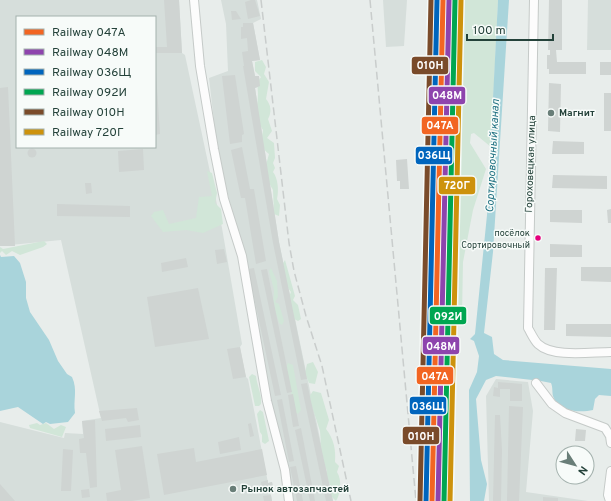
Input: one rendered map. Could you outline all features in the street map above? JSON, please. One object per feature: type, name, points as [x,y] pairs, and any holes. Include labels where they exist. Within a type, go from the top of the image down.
[{"type":"street","points":[[194,0],[200,66],[214,149],[224,199],[242,256],[267,401],[285,470],[289,501]]},
{"type":"street","name":"Гороховецкая улица","points":[[534,0],[528,328],[538,344],[547,350],[559,353],[611,352]]},
{"type":"street","points":[[536,383],[552,404],[565,413],[606,428],[610,436],[611,443]]},
{"type":"street","points":[[610,501],[608,495],[611,471]]},
{"type":"shaded area","points":[[0,0],[179,0],[182,53],[185,55],[222,228],[242,344],[240,347],[246,377],[248,379],[268,483],[272,482],[273,487],[270,490],[272,501],[0,501],[0,422],[64,438],[65,433],[83,434],[82,421],[101,418],[61,240],[0,246]]},
{"type":"shaded area","points":[[221,0],[257,0],[261,19],[253,23],[260,60],[252,61],[255,76],[259,76],[260,86],[255,88],[279,242],[333,501],[293,501],[272,411],[246,264],[218,156],[209,78],[228,71],[226,24]]},
{"type":"shaded area","points":[[383,0],[407,0],[404,46],[386,47]]},
{"type":"shaded area","points":[[588,0],[611,0],[611,50],[587,50]]},
{"type":"shaded area","points":[[496,379],[528,382],[533,411],[526,492],[588,501],[489,501],[486,396]]},
{"type":"green space","points":[[460,0],[498,0],[491,147],[474,133],[471,134],[470,143],[486,169],[473,210],[463,262],[462,315],[459,322],[455,323],[451,281],[452,243],[450,219],[451,201],[456,183],[462,88],[463,53],[459,24]]},
{"type":"green space","points":[[262,60],[266,67],[264,74],[269,82],[266,99],[270,109],[268,119],[272,131],[267,138],[274,143],[275,158],[273,163],[275,168],[273,172],[278,185],[277,199],[280,205],[279,216],[274,214],[273,190],[269,183],[266,165],[269,154],[263,146],[263,130],[257,113],[258,82],[261,77],[255,71],[255,62]]},
{"type":"green space","points":[[207,171],[212,173],[217,193],[215,203],[221,209],[223,224],[203,233],[186,230],[163,232],[151,216],[154,212],[163,210],[169,224],[196,218],[199,197],[212,196]]},
{"type":"green space","points":[[44,241],[47,244],[43,247],[20,255],[12,251],[6,255],[2,251],[0,253],[0,247],[3,249]]},
{"type":"green space","points":[[285,260],[295,296],[293,300],[298,305],[301,319],[298,321],[292,318],[289,297],[291,292],[285,284],[282,265]]},
{"type":"green space","points":[[271,268],[277,281],[278,297],[275,302],[279,304],[284,321],[282,325],[279,323],[273,304],[274,290],[269,271]]},
{"type":"green space","points":[[313,362],[318,372],[315,384],[309,383],[305,373],[307,364]]},
{"type":"green space","points":[[288,363],[293,365],[301,410],[298,414],[295,412],[286,367]]},
{"type":"green space","points":[[252,374],[256,376],[260,393],[261,404],[259,406],[255,406],[249,377]]},
{"type":"green space","points":[[313,391],[321,393],[329,420],[326,429],[334,445],[335,462],[339,466],[337,472],[340,479],[340,486],[336,501],[329,494],[331,487],[326,475],[327,471],[322,458],[320,431],[309,397]]},
{"type":"green space","points":[[260,410],[263,412],[269,441],[265,444],[262,442],[262,435],[260,432],[257,414]]},
{"type":"green space","points":[[37,423],[40,425],[46,423],[54,429],[61,425],[66,427],[62,437],[30,428],[29,425]]},
{"type":"water","name":"Сортировочный канал","points":[[498,0],[509,0],[493,252],[484,333],[492,337],[494,354],[503,360],[611,369],[611,396],[599,395],[595,399],[593,410],[576,411],[564,408],[556,401],[553,396],[551,383],[496,376],[486,380],[476,399],[481,460],[487,484],[484,501],[470,501],[469,390],[477,372],[479,356],[474,341],[470,339],[475,334],[487,215]]},
{"type":"water","points":[[0,255],[1,257],[14,256],[20,263],[26,282],[26,298],[30,312],[49,340],[58,361],[67,374],[72,377],[75,386],[75,413],[68,422],[50,424],[46,422],[43,424],[18,407],[0,411]]},
{"type":"building","points":[[164,0],[179,0],[182,53],[156,53],[156,47],[167,47]]},
{"type":"building","points":[[255,0],[260,16],[248,19],[245,2]]},
{"type":"building","points":[[549,0],[562,0],[562,50],[556,50],[557,62],[586,62],[586,74],[549,74],[549,69],[547,69],[547,55],[550,55],[550,50],[548,50]]},
{"type":"building","points":[[231,11],[236,11],[241,19],[232,20]]},
{"type":"building","points":[[243,23],[253,23],[260,60],[252,61],[255,76],[259,76],[260,86],[255,88],[279,242],[307,379],[301,380],[273,243],[243,66],[242,52],[248,51],[247,38],[241,39],[241,27],[243,27]]},
{"type":"building","points":[[600,62],[611,62],[611,75],[600,75]]},
{"type":"building","points":[[156,72],[160,134],[156,135]]},
{"type":"building","points":[[235,75],[244,134],[242,135],[242,142],[230,144],[222,76]]},
{"type":"building","points":[[549,83],[561,84],[560,132],[548,131]]},
{"type":"building","points":[[8,87],[15,246],[0,246],[0,88]]},
{"type":"building","points":[[604,93],[611,93],[611,131],[604,131]]},
{"type":"building","points":[[553,141],[584,142],[584,154],[552,154]]},
{"type":"building","points":[[242,147],[250,189],[254,189],[266,261],[256,264],[245,198],[241,198],[231,150]]},
{"type":"building","points":[[30,149],[34,149],[36,153],[34,157],[30,157],[28,155],[28,151]]},
{"type":"building","points":[[143,149],[144,170],[119,172],[118,151]]},
{"type":"building","points":[[407,159],[409,189],[400,189],[400,181],[397,181],[396,160]]},
{"type":"building","points":[[553,175],[607,176],[607,189],[552,188]]},
{"type":"building","points":[[85,183],[91,183],[92,193],[86,194]]},
{"type":"building","points":[[57,204],[130,206],[130,217],[57,216]]},
{"type":"building","points":[[611,209],[611,223],[608,223],[607,210]]},
{"type":"building","points":[[550,210],[582,210],[582,223],[550,222]]},
{"type":"building","points":[[550,244],[582,245],[582,257],[550,257]]},
{"type":"building","points":[[224,249],[227,262],[217,264],[215,250]]},
{"type":"building","points":[[186,258],[188,267],[162,272],[161,263]]},
{"type":"building","points":[[581,267],[611,267],[611,282],[581,281]]},
{"type":"building","points":[[254,268],[281,395],[275,396],[248,269]]},
{"type":"building","points":[[545,268],[557,268],[555,330],[544,330]]},
{"type":"building","points":[[267,269],[292,392],[287,393],[261,270]]},
{"type":"building","points":[[198,288],[209,339],[155,347],[147,297]]},
{"type":"building","points":[[566,324],[611,324],[611,337],[566,336]]},
{"type":"building","points":[[240,347],[246,377],[233,379],[227,349]]},
{"type":"building","points":[[498,382],[522,384],[522,401],[510,401],[510,389],[500,389],[500,397],[493,396],[494,387],[498,388]]},
{"type":"building","points":[[307,383],[333,501],[326,501],[301,384]]},
{"type":"building","points":[[293,394],[299,426],[293,427],[288,395]]},
{"type":"building","points":[[282,399],[294,461],[289,462],[277,400]]},
{"type":"building","points":[[509,406],[523,407],[519,501],[507,501]]},
{"type":"building","points":[[137,408],[139,420],[128,422],[126,418],[102,421],[99,411]]},
{"type":"building","points":[[495,415],[500,415],[502,450],[501,501],[493,501]]},
{"type":"building","points":[[95,420],[97,487],[90,488],[86,453],[80,453],[79,439],[84,438],[82,421]]},
{"type":"building","points":[[251,423],[254,436],[250,437],[248,424]]},
{"type":"building","points":[[140,425],[141,437],[106,441],[105,429]]},
{"type":"building","points":[[301,428],[315,501],[310,501],[295,430]]},
{"type":"building","points":[[576,429],[586,430],[585,441],[575,441]]},
{"type":"building","points":[[239,437],[241,450],[220,454],[218,442]]},
{"type":"building","points":[[142,446],[150,498],[132,501],[107,501],[106,493],[121,490],[115,450]]},
{"type":"building","points":[[194,448],[196,462],[262,449],[267,475],[164,495],[157,454]]},
{"type":"building","points":[[63,449],[73,450],[71,491],[61,491]]},
{"type":"building","points":[[296,466],[303,501],[297,501],[290,467]]},
{"type":"building","points":[[268,480],[268,483],[272,482],[273,487],[270,490],[262,492],[261,482]]},
{"type":"building","points":[[0,484],[15,501],[0,501]]},
{"type":"building","points":[[89,489],[90,497],[82,498],[81,490]]},
{"type":"building","points":[[442,493],[448,493],[448,501],[441,501]]},
{"type":"building","points":[[271,495],[272,501],[264,501],[263,496]]},
{"type":"building","points":[[543,497],[558,498],[558,501],[543,501]]},
{"type":"railway","points":[[261,0],[289,243],[294,271],[306,316],[322,366],[351,501]]},
{"type":"railway","points":[[370,0],[416,501]]},
{"type":"rail line","name":"010Н","points":[[420,501],[431,0]]},
{"type":"rail line","name":"036Щ","points":[[426,501],[437,0]]},
{"type":"rail line","name":"047А","points":[[432,501],[443,0]]},
{"type":"rail line","name":"048М","points":[[438,501],[449,0]]},
{"type":"rail line","name":"092И","points":[[444,501],[455,0]]},
{"type":"rail line","name":"720Г","points":[[450,501],[461,0]]},
{"type":"place","name":"Магнит","points":[[551,113]]},
{"type":"place","name":"посёлок Сортировочный","points":[[538,238]]},
{"type":"place","name":"Рынок автозапчастей","points":[[233,489]]}]
